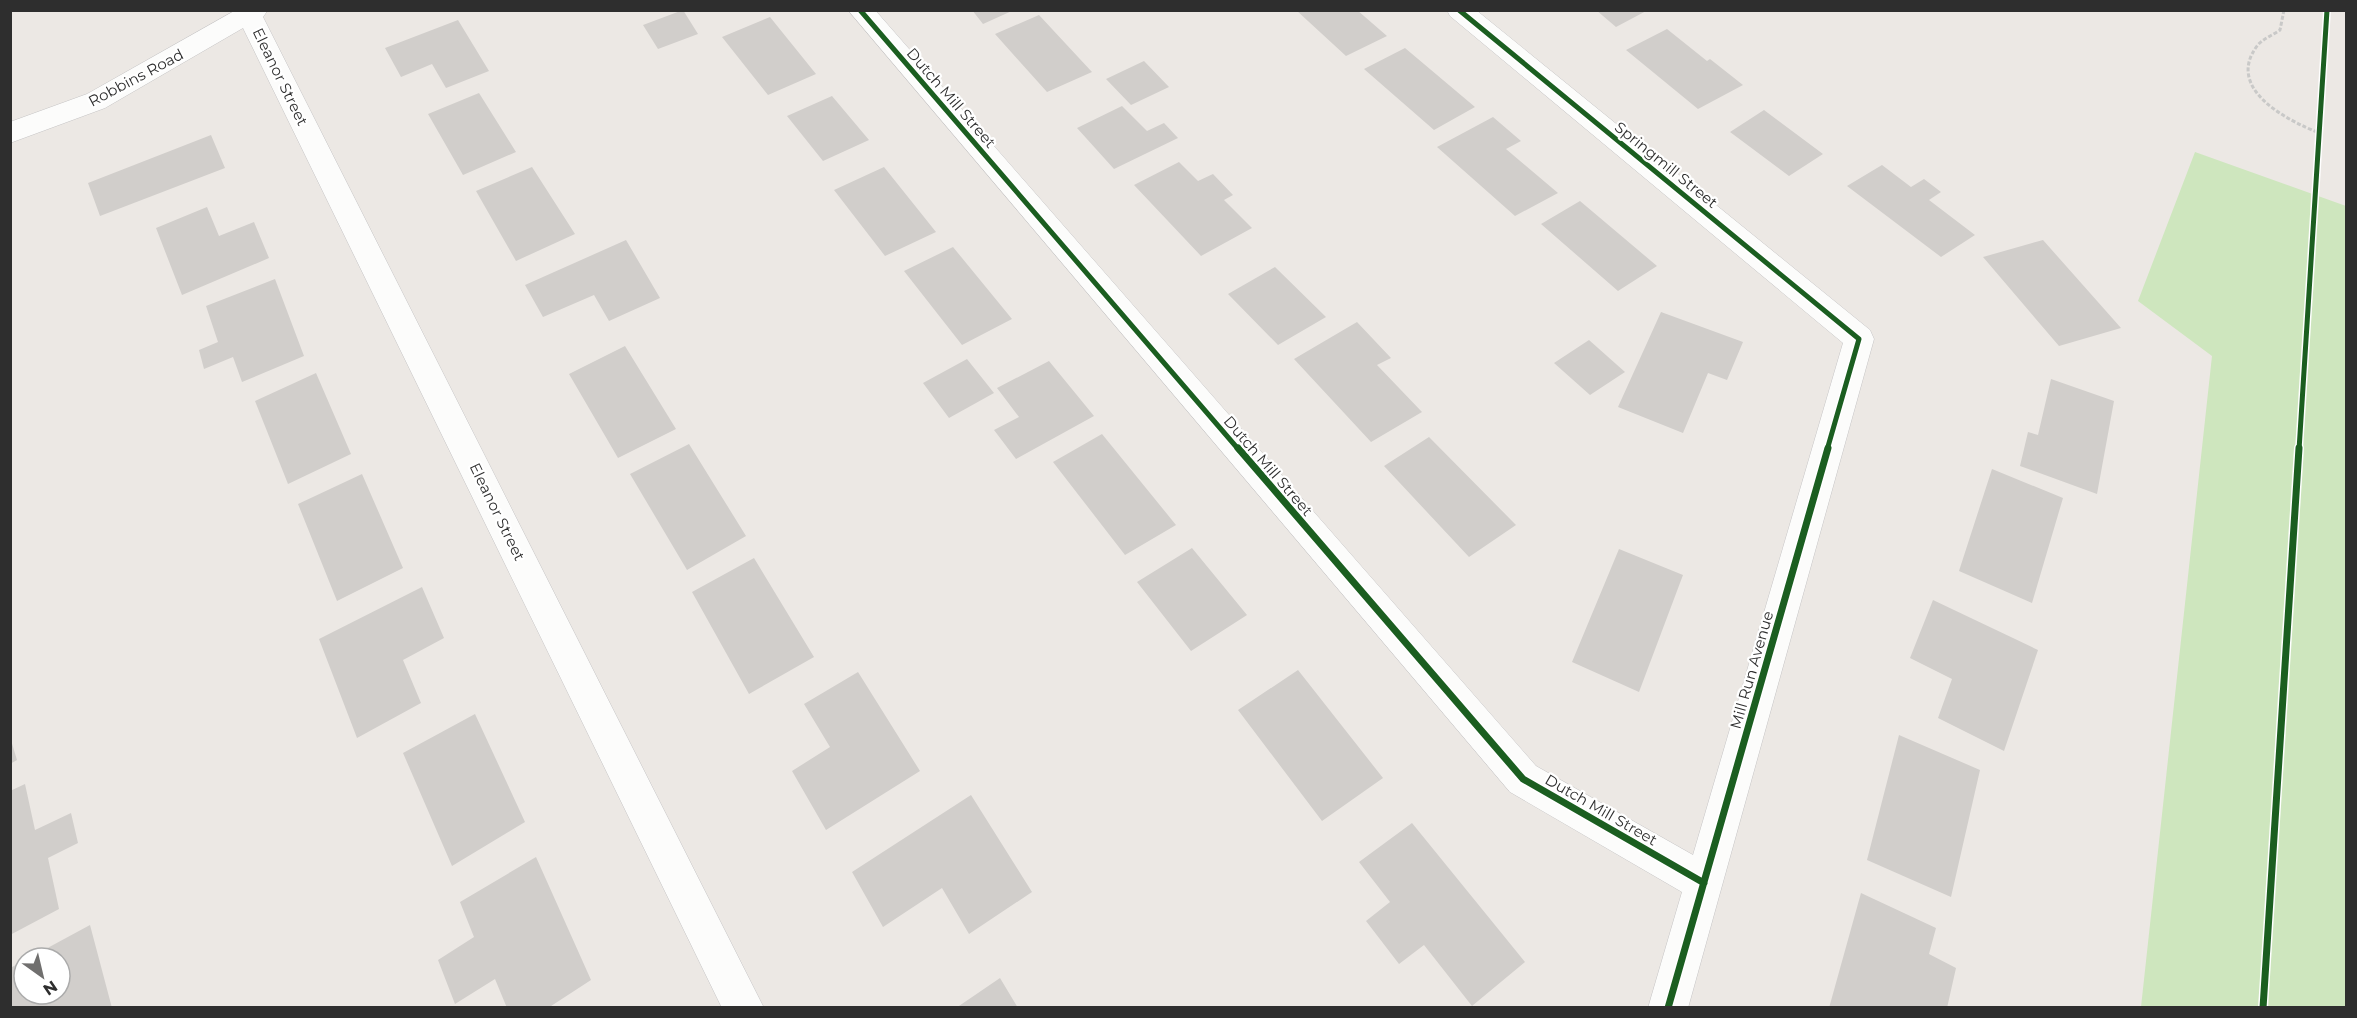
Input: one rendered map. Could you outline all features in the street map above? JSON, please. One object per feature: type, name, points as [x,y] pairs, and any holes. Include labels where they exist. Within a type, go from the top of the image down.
[{"type":"street","name":"Dutch Mill Street","points":[[860,10],[1522,779],[1704,883]]},
{"type":"street","name":"Springmill Street","points":[[1459,10],[1859,339]]},
{"type":"street","name":"Robbins Road","points":[[10,133],[96,101],[253,13]]},
{"type":"street","name":"Eleanor Street","points":[[253,13],[744,1008]]},
{"type":"street","name":"Mill Run Avenue","points":[[1668,1008],[1859,339]]},
{"type":"path","points":[[2284,10],[2280,30],[2257,45],[2250,64],[2249,81],[2262,100],[2295,124],[2319,132]]},
{"type":"path","points":[[2319,144],[2320,121]]},
{"type":"green space","points":[[2195,152],[2346,206],[2346,1007],[2141,1007],[2212,356],[2138,301]]},
{"type":"building","points":[[683,10],[698,34],[658,49],[643,25]]},
{"type":"building","points":[[972,10],[1014,10],[983,24]]},
{"type":"building","points":[[1296,10],[1357,10],[1387,36],[1346,56]]},
{"type":"building","points":[[1596,10],[1648,10],[1616,27]]},
{"type":"building","points":[[1039,15],[1092,72],[1047,92],[995,34]]},
{"type":"building","points":[[770,17],[816,74],[768,95],[722,37]]},
{"type":"building","points":[[458,20],[489,71],[446,88],[432,64],[401,77],[385,48]]},
{"type":"building","points":[[1667,29],[1707,61],[1710,59],[1743,85],[1698,109],[1626,50]]},
{"type":"building","points":[[1405,48],[1475,107],[1434,130],[1364,69]]},
{"type":"building","points":[[1144,61],[1169,87],[1131,105],[1106,79]]},
{"type":"building","points":[[479,93],[516,152],[463,175],[428,114]]},
{"type":"building","points":[[832,96],[869,140],[823,161],[787,116]]},
{"type":"building","points":[[1122,106],[1147,131],[1164,123],[1178,138],[1114,169],[1077,128]]},
{"type":"building","points":[[1764,110],[1823,154],[1789,176],[1730,132]]},
{"type":"building","points":[[1493,117],[1521,141],[1506,149],[1558,193],[1515,216],[1437,147]]},
{"type":"building","points":[[211,135],[225,168],[100,216],[88,183]]},
{"type":"building","points":[[1179,162],[1198,181],[1213,174],[1233,195],[1224,200],[1252,228],[1201,256],[1134,185]]},
{"type":"building","points":[[1882,165],[1911,187],[1924,179],[1941,192],[1929,200],[1975,235],[1941,257],[1847,186]]},
{"type":"building","points":[[532,167],[575,234],[516,261],[476,191]]},
{"type":"building","points":[[884,167],[936,232],[885,256],[834,190]]},
{"type":"building","points":[[1580,201],[1657,266],[1618,291],[1541,224]]},
{"type":"building","points":[[207,207],[219,236],[254,222],[269,258],[182,295],[156,228]]},
{"type":"building","points":[[626,240],[660,298],[609,321],[594,295],[543,317],[525,285]]},
{"type":"building","points":[[2043,240],[2121,328],[2059,346],[1983,257]]},
{"type":"building","points":[[953,247],[1012,319],[962,345],[904,271]]},
{"type":"building","points":[[1275,267],[1326,317],[1278,345],[1228,294]]},
{"type":"building","points":[[275,279],[304,356],[242,382],[233,357],[204,369],[199,350],[218,342],[206,306]]},
{"type":"building","points":[[1661,312],[1743,342],[1727,380],[1708,373],[1683,433],[1618,407]]},
{"type":"building","points":[[1357,322],[1391,358],[1377,365],[1422,412],[1371,442],[1294,359]]},
{"type":"building","points":[[1589,340],[1625,372],[1590,395],[1554,363]]},
{"type":"building","points":[[625,346],[676,429],[618,458],[569,374]]},
{"type":"building","points":[[967,359],[994,393],[949,418],[923,383]]},
{"type":"building","points":[[1049,361],[1094,416],[1016,459],[994,430],[1019,417],[997,388]]},
{"type":"building","points":[[316,373],[351,454],[288,484],[255,401]]},
{"type":"building","points":[[2051,379],[2114,401],[2097,494],[2020,466],[2028,432],[2038,435]]},
{"type":"building","points":[[1102,434],[1176,525],[1125,555],[1053,462]]},
{"type":"building","points":[[1429,437],[1516,525],[1469,557],[1384,466]]},
{"type":"building","points":[[689,444],[746,536],[687,570],[630,474]]},
{"type":"building","points":[[1992,469],[2063,498],[2032,603],[1959,571]]},
{"type":"building","points":[[362,474],[403,568],[337,601],[298,504]]},
{"type":"building","points":[[1192,548],[1247,615],[1191,651],[1137,582]]},
{"type":"building","points":[[1619,549],[1683,575],[1639,692],[1572,662]]},
{"type":"building","points":[[754,558],[814,657],[749,694],[692,592]]},
{"type":"building","points":[[422,587],[444,638],[403,660],[421,703],[357,738],[319,639]]},
{"type":"building","points":[[1933,600],[2038,650],[2004,751],[1938,718],[1952,679],[1910,658]]},
{"type":"building","points":[[1298,670],[1383,778],[1322,821],[1238,710]]},
{"type":"building","points":[[858,672],[920,771],[826,830],[792,771],[830,747],[804,704]]},
{"type":"building","points":[[475,714],[525,822],[452,866],[403,753]]},
{"type":"building","points":[[1899,735],[1980,770],[1951,897],[1867,860]]},
{"type":"building","points":[[10,737],[17,760],[10,764]]},
{"type":"building","points":[[25,784],[35,830],[71,813],[78,843],[48,858],[59,909],[10,935],[10,791]]},
{"type":"building","points":[[971,795],[1032,892],[969,934],[942,888],[883,927],[852,872]]},
{"type":"building","points":[[1412,823],[1525,962],[1472,1006],[1424,945],[1399,964],[1366,921],[1390,902],[1359,862]]},
{"type":"building","points":[[536,857],[591,980],[548,1008],[507,1008],[495,979],[455,1004],[438,960],[474,937],[460,902]]},
{"type":"building","points":[[1861,893],[1936,928],[1929,954],[1956,968],[1947,1008],[1829,1008]]},
{"type":"building","points":[[90,925],[112,1008],[10,1008],[10,968],[12,967],[12,1006],[72,1006],[72,946],[51,946]]},
{"type":"building","points":[[1000,978],[1018,1008],[956,1008]]},
{"type":"cycle path","points":[[860,10],[1523,779],[1704,883]]},
{"type":"cycle path","points":[[1459,10],[1859,339],[1668,1008]]},
{"type":"cycle path","points":[[2263,1008],[2327,10]]}]
